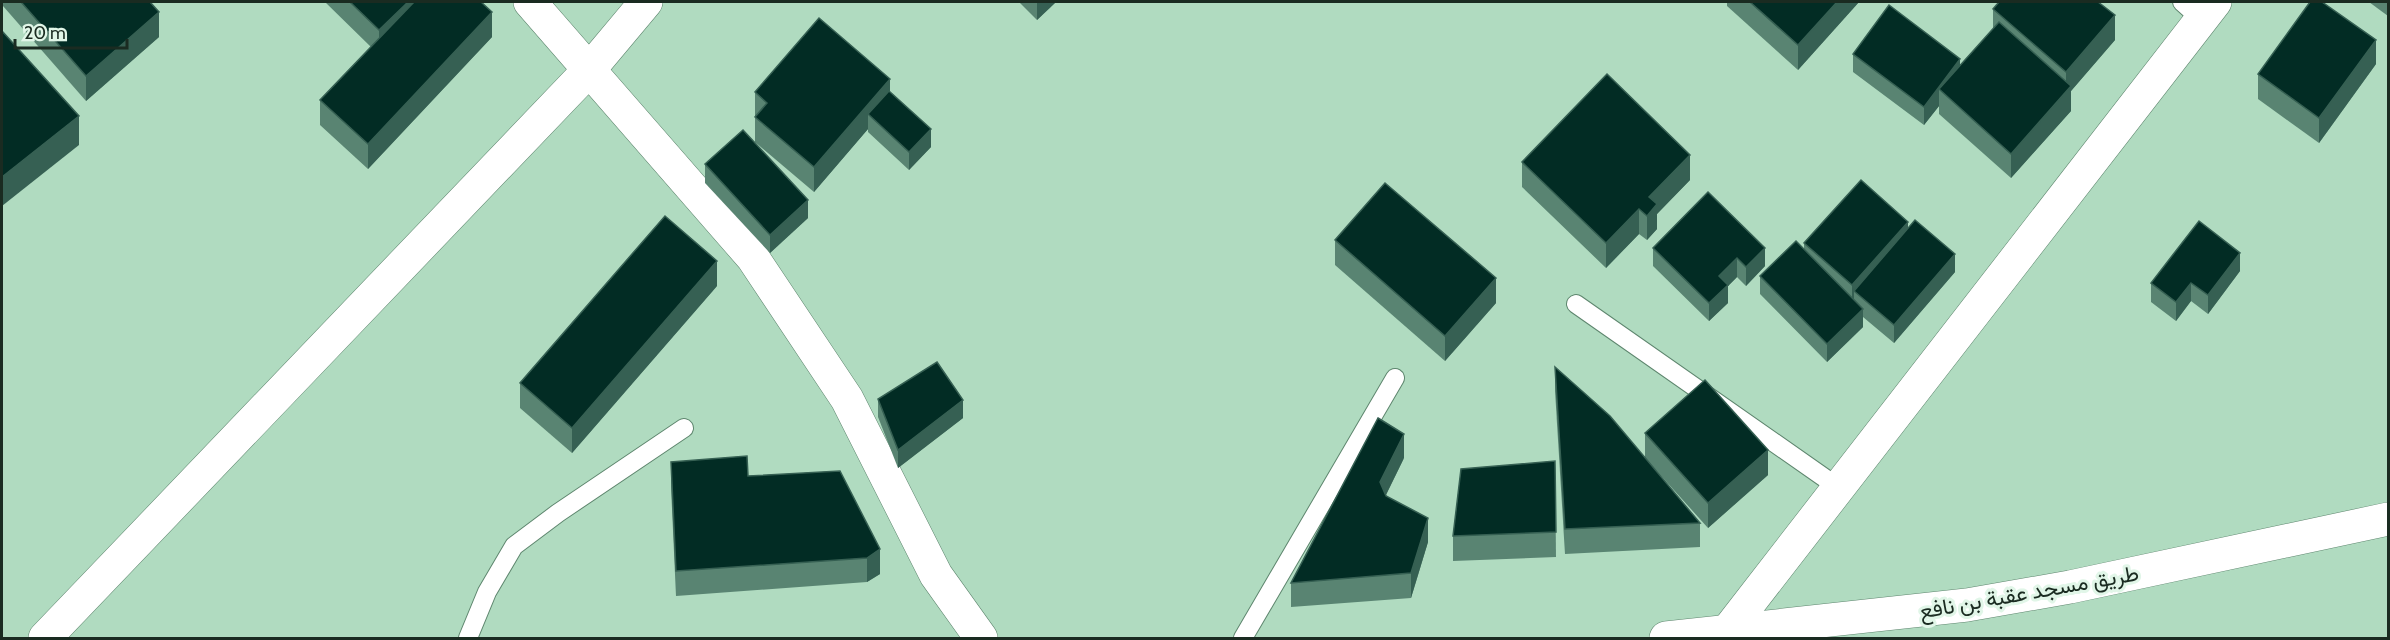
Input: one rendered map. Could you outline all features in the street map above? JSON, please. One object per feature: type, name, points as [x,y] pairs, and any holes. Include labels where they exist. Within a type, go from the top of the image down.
[{"type":"street","points":[[530,2],[753,258],[847,399],[936,575],[981,639]]},
{"type":"street","points":[[45,639],[590,69],[646,2]]},
{"type":"street","points":[[1723,636],[1839,488],[2199,7]]},
{"type":"street","name":"طريق مسجد عقبة بن نافع","points":[[1666,639],[1723,636],[1967,605],[2070,587],[2388,519]]},
{"type":"lane","points":[[1576,304],[1839,488]]},
{"type":"lane","points":[[1243,639],[1395,378]]},
{"type":"lane","points":[[468,639],[487,592],[514,546],[558,513],[684,428]]},
{"type":"building","points":[[21,2],[150,2],[159,12],[86,76]]},
{"type":"building","points":[[350,2],[408,2],[379,30]]},
{"type":"building","points":[[414,2],[481,2],[492,12],[368,144],[320,100]]},
{"type":"building","points":[[1750,2],[1837,2],[1798,45]]},
{"type":"building","points":[[1999,2],[2098,2],[2115,15],[2066,72],[1993,9]]},
{"type":"building","points":[[2310,2],[2322,2],[2376,40],[2319,118],[2258,74]]},
{"type":"building","points":[[1889,5],[1960,59],[1924,107],[1853,54]]},
{"type":"building","points":[[819,18],[890,79],[814,167],[755,117],[767,103],[755,92]]},
{"type":"building","points":[[1999,22],[2071,86],[2011,154],[1939,89]]},
{"type":"building","points":[[2,31],[79,116],[2,177]]},
{"type":"building","points":[[1607,74],[1690,155],[1649,197],[1657,204],[1647,216],[1639,209],[1606,243],[1522,162]]},
{"type":"building","points":[[889,91],[931,129],[909,152],[868,114]]},
{"type":"building","points":[[743,130],[808,200],[770,235],[705,164]]},
{"type":"building","points":[[1861,180],[1908,222],[1852,285],[1804,243]]},
{"type":"building","points":[[1385,183],[1496,278],[1445,336],[1335,240]]},
{"type":"building","points":[[1708,192],[1765,248],[1746,267],[1737,258],[1719,276],[1728,285],[1709,303],[1653,248]]},
{"type":"building","points":[[665,216],[717,261],[572,428],[520,383]]},
{"type":"building","points":[[1915,220],[1955,254],[1894,325],[1854,291]]},
{"type":"building","points":[[2199,221],[2240,253],[2208,295],[2191,283],[2176,302],[2151,283]]},
{"type":"building","points":[[1796,241],[1863,309],[1827,344],[1760,276]]},
{"type":"building","points":[[937,362],[963,400],[898,450],[878,399]]},
{"type":"building","points":[[1555,367],[1610,416],[1700,523],[1565,529]]},
{"type":"building","points":[[1705,380],[1768,450],[1708,503],[1645,433]]},
{"type":"building","points":[[1378,418],[1404,434],[1380,482],[1386,496],[1428,518],[1411,573],[1291,583]]},
{"type":"building","points":[[747,456],[748,476],[840,471],[880,549],[867,558],[676,571],[671,462]]},
{"type":"building","points":[[1555,461],[1556,532],[1453,536],[1461,469]]}]
